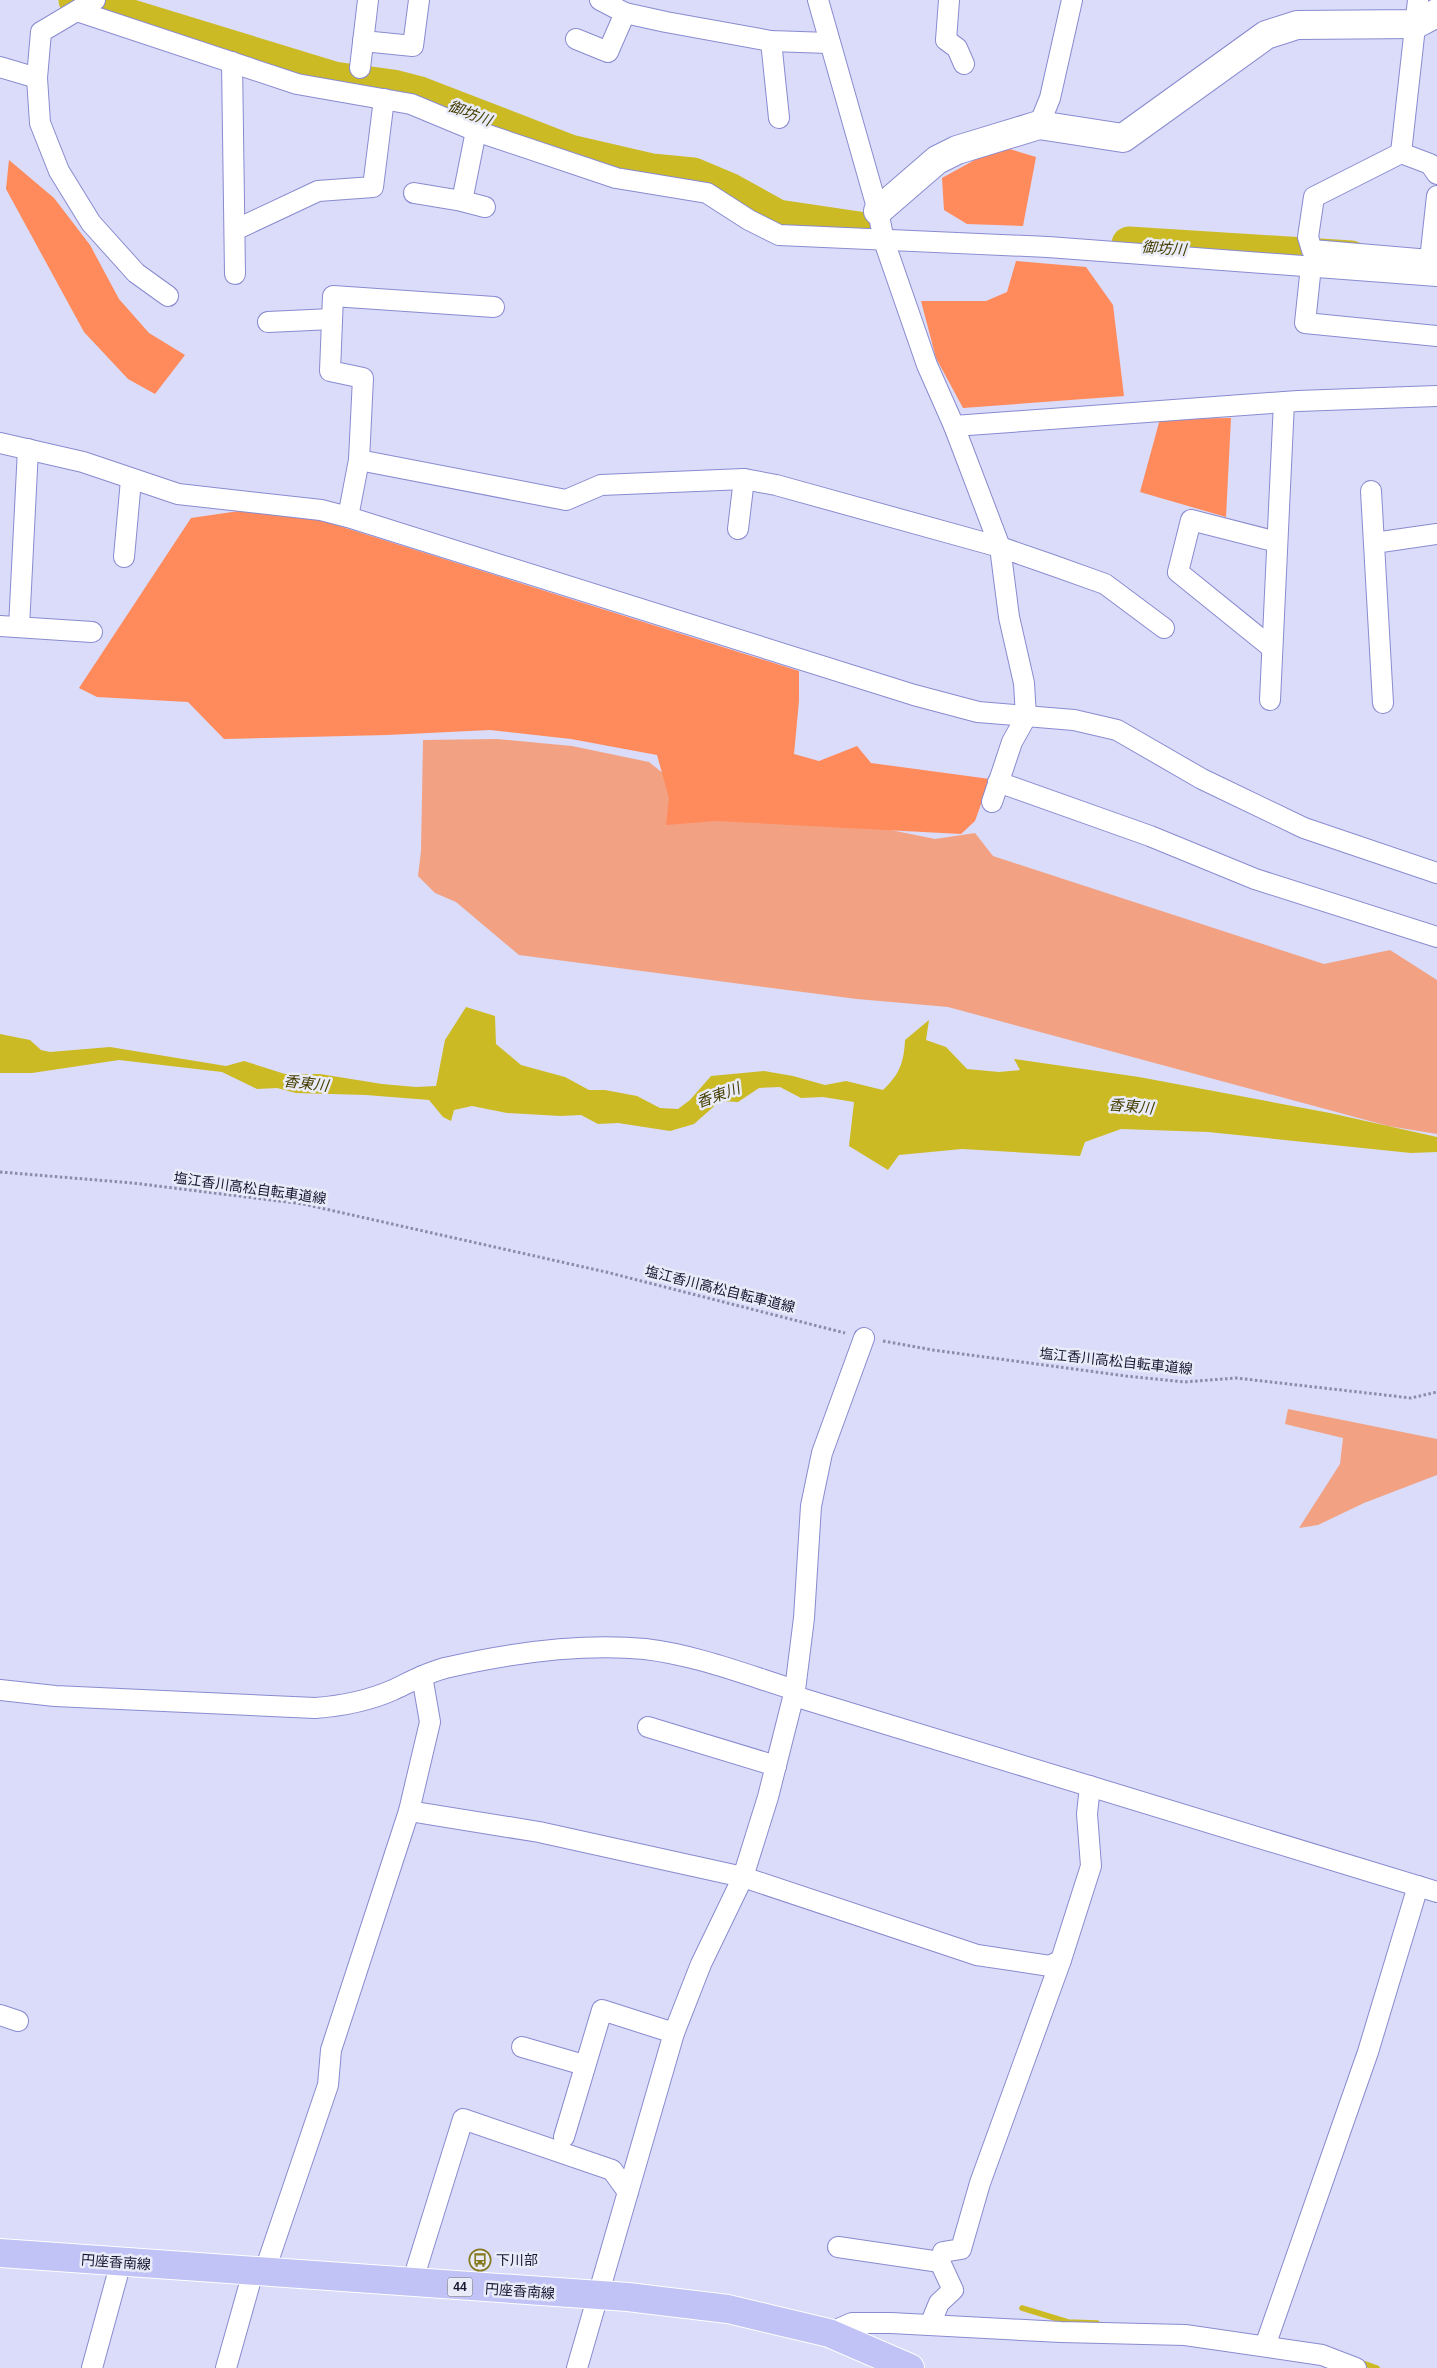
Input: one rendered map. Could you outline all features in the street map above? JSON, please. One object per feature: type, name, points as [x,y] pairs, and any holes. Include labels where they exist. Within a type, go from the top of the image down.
[{"type":"main road","name":"円座香南線","points":[[0,2253],[628,2297],[728,2309],[829,2334],[910,2368]]},
{"type":"street","points":[[360,68],[368,0]]},
{"type":"street","points":[[363,41],[413,46],[419,0]]},
{"type":"street","points":[[600,0],[625,13],[771,41],[829,43]]},
{"type":"street","points":[[818,0],[878,212],[884,241],[927,365],[954,426],[1000,546],[1009,617],[1024,683],[1026,717],[1012,742],[992,802]]},
{"type":"street","points":[[949,0],[946,40],[958,48],[964,64]]},
{"type":"street","points":[[1039,125],[1050,98],[1072,0]]},
{"type":"street","points":[[168,296],[136,273],[91,223],[59,171],[40,123],[38,78],[41,32],[88,4],[232,62],[297,84],[411,104],[476,131],[616,178],[707,193],[749,220],[779,235],[1048,247],[1437,276]]},
{"type":"street","points":[[878,212],[937,160],[957,150],[1039,125],[1123,138],[1266,35],[1297,26],[1424,12],[1401,154]]},
{"type":"street","points":[[576,39],[608,52],[625,13]]},
{"type":"street","points":[[771,41],[779,118]]},
{"type":"street","points":[[232,62],[235,274]]},
{"type":"street","points":[[0,67],[38,78]]},
{"type":"street","points":[[235,230],[318,192],[374,187],[384,99]]},
{"type":"street","points":[[462,201],[476,131]]},
{"type":"street","points":[[1437,174],[1430,164],[1401,154],[1314,197],[1308,237],[1312,250],[1430,260],[1437,196]]},
{"type":"street","points":[[414,193],[485,207]]},
{"type":"street","points":[[1311,266],[1305,323],[1437,336]]},
{"type":"street","points":[[348,517],[359,460],[362,378],[330,371],[333,296],[494,307]]},
{"type":"street","points":[[268,322],[332,319]]},
{"type":"street","points":[[954,426],[1284,402],[1437,396]]},
{"type":"street","points":[[1270,700],[1284,402]]},
{"type":"street","points":[[0,444],[83,462],[131,480],[178,494],[321,510],[348,517],[914,695],[978,712],[1074,720],[1117,730],[1202,779],[1304,828],[1437,873]]},
{"type":"street","points":[[28,449],[9,626],[92,632]]},
{"type":"street","points":[[359,460],[566,500],[601,485],[744,479],[776,485],[846,502],[1000,546],[1105,584],[1164,628]]},
{"type":"street","points":[[738,529],[744,479]]},
{"type":"street","points":[[124,557],[131,480]]},
{"type":"street","points":[[1371,491],[1383,703]]},
{"type":"street","points":[[1272,648],[1178,572],[1191,520],[1277,542]]},
{"type":"street","points":[[1374,543],[1437,534]]},
{"type":"street","points":[[998,782],[1150,836],[1255,879],[1437,937]]},
{"type":"street","points":[[577,2368],[674,2033],[701,1964],[743,1878],[776,1766],[794,1693],[804,1618],[811,1506],[822,1453],[864,1338]]},
{"type":"street","points":[[0,1690],[55,1696],[315,1708],[346,1705],[392,1690],[422,1676],[444,1669],[524,1652],[592,1647],[645,1649],[671,1654],[1090,1786],[1437,1892]]},
{"type":"street","points":[[226,2368],[258,2272],[328,2085],[331,2050],[409,1811],[430,1722],[422,1676]]},
{"type":"street","points":[[648,1727],[776,1766]]},
{"type":"street","points":[[930,2325],[939,2303],[953,2290],[940,2262],[943,2252],[961,2249],[980,2183],[1060,1960],[1091,1866],[1087,1814],[1090,1786]]},
{"type":"street","points":[[409,1811],[539,1832],[743,1878],[976,1955],[1050,1966],[1060,1960]]},
{"type":"street","points":[[1265,2346],[1368,2052],[1418,1886]]},
{"type":"street","points":[[564,2137],[602,2010],[674,2033]]},
{"type":"street","points":[[522,2046],[584,2065]]},
{"type":"street","points":[[412,2283],[464,2118],[612,2170],[628,2192]]},
{"type":"street","points":[[838,2247],[940,2262]]},
{"type":"street","points":[[92,2368],[121,2262]]},
{"type":"street","points":[[829,2334],[852,2323],[1061,2332],[1185,2334],[1322,2355],[1356,2368]]},
{"type":"path","name":"塩江香川高松自転車道線","points":[[0,1172],[133,1183],[303,1204],[606,1272],[864,1338],[933,1350],[1184,1382],[1236,1378],[1410,1398],[1437,1392]]},
{"type":"shaded area","points":[[1000,146],[1036,157],[1023,226],[967,224],[944,210],[942,178]]},
{"type":"shaded area","points":[[9,160],[54,198],[90,245],[119,299],[149,333],[185,355],[155,394],[128,379],[84,332],[6,189]]},
{"type":"shaded area","points":[[1016,261],[1086,267],[1113,305],[1124,396],[963,408],[936,358],[921,301],[986,301],[1007,292]]},
{"type":"shaded area","points":[[1231,418],[1226,517],[1140,492],[1160,419]]},
{"type":"shaded area","points":[[239,511],[317,519],[799,671],[799,701],[794,754],[819,761],[857,746],[871,763],[990,779],[975,821],[961,834],[716,821],[666,825],[669,798],[657,755],[571,739],[490,730],[387,735],[224,739],[188,702],[97,697],[79,688],[191,518]]},
{"type":"shaded area","points":[[497,739],[572,746],[649,762],[709,810],[837,819],[935,839],[975,833],[993,856],[1324,964],[1390,950],[1437,980],[1437,1134],[1388,1126],[948,1007],[857,999],[519,955],[456,902],[435,893],[418,876],[421,851],[423,740]]},
{"type":"shaded area","points":[[1288,1409],[1437,1439],[1437,1475],[1364,1503],[1318,1525],[1299,1528],[1340,1464],[1343,1438],[1285,1424]]},
{"type":"water","name":"香東川","points":[[466,1007],[495,1016],[496,1044],[521,1065],[565,1077],[589,1090],[605,1090],[637,1096],[660,1108],[678,1109],[690,1100],[711,1076],[764,1071],[793,1076],[825,1085],[846,1081],[883,1090],[900,1068],[905,1040],[929,1020],[926,1040],[946,1047],[967,1069],[999,1072],[1020,1070],[1014,1059],[1139,1077],[1330,1113],[1437,1137],[1437,1152],[1411,1153],[1208,1132],[1121,1129],[1085,1142],[1080,1156],[962,1149],[899,1155],[888,1170],[849,1146],[854,1102],[823,1097],[801,1098],[780,1087],[759,1088],[738,1102],[720,1101],[694,1124],[670,1131],[618,1123],[598,1124],[581,1115],[561,1116],[507,1113],[472,1106],[454,1110],[451,1121],[443,1117],[429,1100],[366,1095],[296,1093],[277,1088],[257,1089],[222,1072],[119,1060],[32,1073],[0,1073],[0,1034],[30,1040],[41,1050],[50,1052],[110,1047],[226,1066],[244,1061],[285,1074],[320,1074],[382,1084],[416,1087],[436,1086],[445,1040]]},
{"type":"waterway","name":"御坊川","points":[[76,0],[334,79],[393,87],[420,94],[570,152],[652,171],[693,175],[731,191],[778,217],[859,229]]},
{"type":"waterway","name":"御坊川","points":[[1129,244],[1351,258]]},
{"type":"waterway","points":[[1022,2308],[1068,2322],[1097,2323]]},
{"type":"waterway","points":[[1357,2361],[1377,2368]]},
{"type":"place","name":"下川部","points":[[480,2260]]}]
